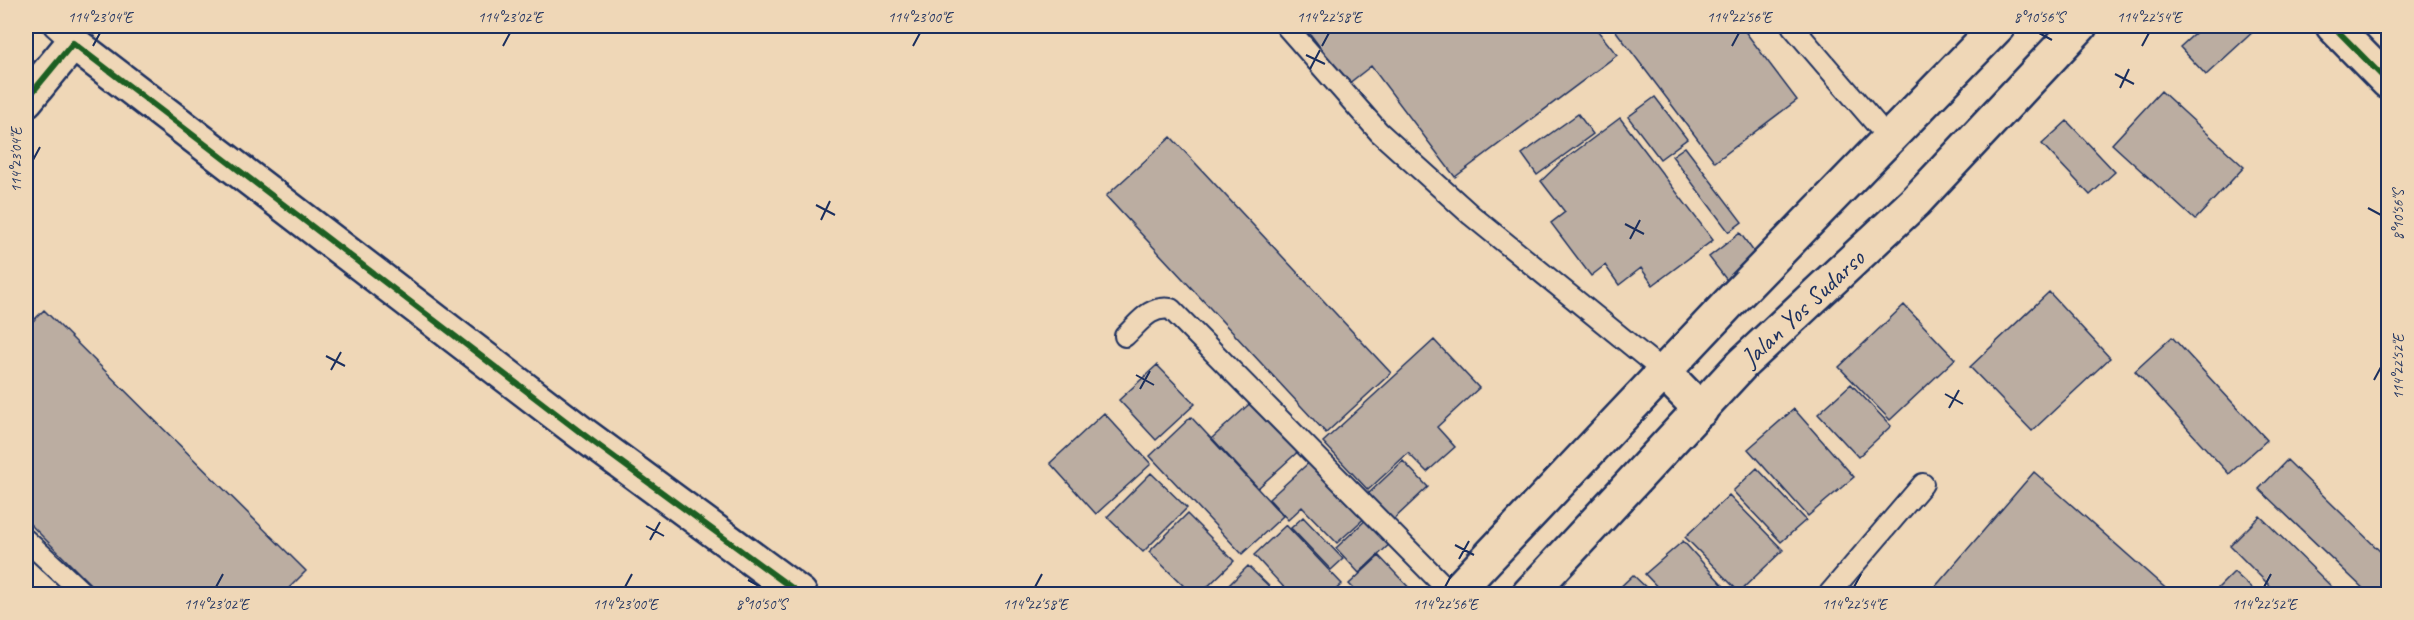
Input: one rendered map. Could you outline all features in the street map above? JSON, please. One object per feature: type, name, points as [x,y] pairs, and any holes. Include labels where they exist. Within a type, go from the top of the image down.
[{"type":"main road","name":"Jalan Yos Sudarso","points":[[1453,594],[1998,26]]},
{"type":"main road","name":"Jalan Yos Sudarso","points":[[1529,594],[1742,364],[1916,202],[2080,26]]},
{"type":"main road","points":[[2333,26],[2388,82]]},
{"type":"main road","points":[[26,100],[64,34],[580,432],[800,594]]},
{"type":"main road","points":[[1664,372],[1701,410]]},
{"type":"lane","points":[[1286,26],[1379,132],[1471,214],[1664,372]]},
{"type":"lane","points":[[1792,26],[1877,125],[1890,137]]},
{"type":"lane","points":[[1125,336],[1150,311],[1171,309],[1453,594]]},
{"type":"lane","points":[[1829,594],[1923,484]]},
{"type":"lane","points":[[26,540],[84,594]]},
{"type":"building","points":[[1304,26],[1594,26],[1617,55],[1455,177],[1371,66],[1348,84]]},
{"type":"building","points":[[1612,26],[1741,26],[1797,100],[1715,162]]},
{"type":"building","points":[[2203,26],[2253,26],[2256,29],[2206,75],[2180,47]]},
{"type":"building","points":[[2161,91],[2244,167],[2195,220],[2112,144]]},
{"type":"building","points":[[1655,97],[1687,139],[1660,159],[1628,117]]},
{"type":"building","points":[[1578,114],[1593,134],[1537,175],[1522,154]]},
{"type":"building","points":[[1620,118],[1713,240],[1653,285],[1641,268],[1619,285],[1605,265],[1591,276],[1551,223],[1565,212],[1541,181],[1560,163]]},
{"type":"building","points":[[2067,121],[2115,172],[2090,195],[2042,144]]},
{"type":"building","points":[[1171,137],[1391,373],[1326,433],[1106,196]]},
{"type":"building","points":[[1685,147],[1742,222],[1729,232],[1672,156]]},
{"type":"building","points":[[1740,233],[1760,260],[1729,283],[1709,257]]},
{"type":"building","points":[[2049,292],[2110,358],[2032,431],[1970,367]]},
{"type":"building","points":[[1904,305],[1955,359],[1890,420],[1839,367]]},
{"type":"building","points":[[44,310],[306,571],[283,594],[100,594],[26,520],[26,328]]},
{"type":"building","points":[[2172,337],[2267,440],[2229,474],[2135,371]]},
{"type":"building","points":[[1434,340],[1479,388],[1437,427],[1455,447],[1427,472],[1408,453],[1368,490],[1323,442]]},
{"type":"building","points":[[1157,365],[1195,404],[1156,440],[1119,400]]},
{"type":"building","points":[[1851,384],[1891,426],[1858,457],[1818,414]]},
{"type":"building","points":[[1257,397],[1303,447],[1258,488],[1212,438]]},
{"type":"building","points":[[1794,409],[1854,477],[1808,516],[1748,449]]},
{"type":"building","points":[[1104,413],[1151,464],[1096,514],[1050,463]]},
{"type":"building","points":[[1191,417],[1283,516],[1242,554],[1150,456]]},
{"type":"building","points":[[1315,457],[1369,514],[1337,543],[1302,507],[1288,520],[1269,499]]},
{"type":"building","points":[[2287,460],[2388,559],[2388,594],[2369,594],[2259,489]]},
{"type":"building","points":[[1403,461],[1428,487],[1392,521],[1368,494]]},
{"type":"building","points":[[1757,468],[1806,520],[1781,542],[1733,491]]},
{"type":"building","points":[[2034,472],[2057,492],[2172,594],[1929,594]]},
{"type":"building","points":[[1151,473],[1187,508],[1143,552],[1107,517]]},
{"type":"building","points":[[1729,495],[1783,550],[1739,592],[1685,537]]},
{"type":"building","points":[[1187,514],[1234,561],[1200,594],[1192,594],[1149,552]]},
{"type":"building","points":[[1371,515],[1394,540],[1359,573],[1336,548]]},
{"type":"building","points":[[2260,516],[2339,594],[2278,594],[2230,546]]},
{"type":"building","points":[[1303,517],[1343,559],[1331,570],[1291,528]]},
{"type":"building","points":[[1286,525],[1342,584],[1331,594],[1290,594],[1254,555]]},
{"type":"building","points":[[1683,541],[1730,593],[1664,594],[1645,574]]},
{"type":"building","points":[[1379,556],[1415,594],[1359,594],[1349,584]]},
{"type":"building","points":[[1248,566],[1277,594],[1220,594]]},
{"type":"building","points":[[2234,572],[2258,594],[2212,594]]},
{"type":"building","points":[[1633,575],[1653,594],[1613,594]]},
{"type":"cycle path","points":[[2333,26],[2388,82]]},
{"type":"cycle path","points":[[26,100],[73,43],[580,432],[800,594]]}]
